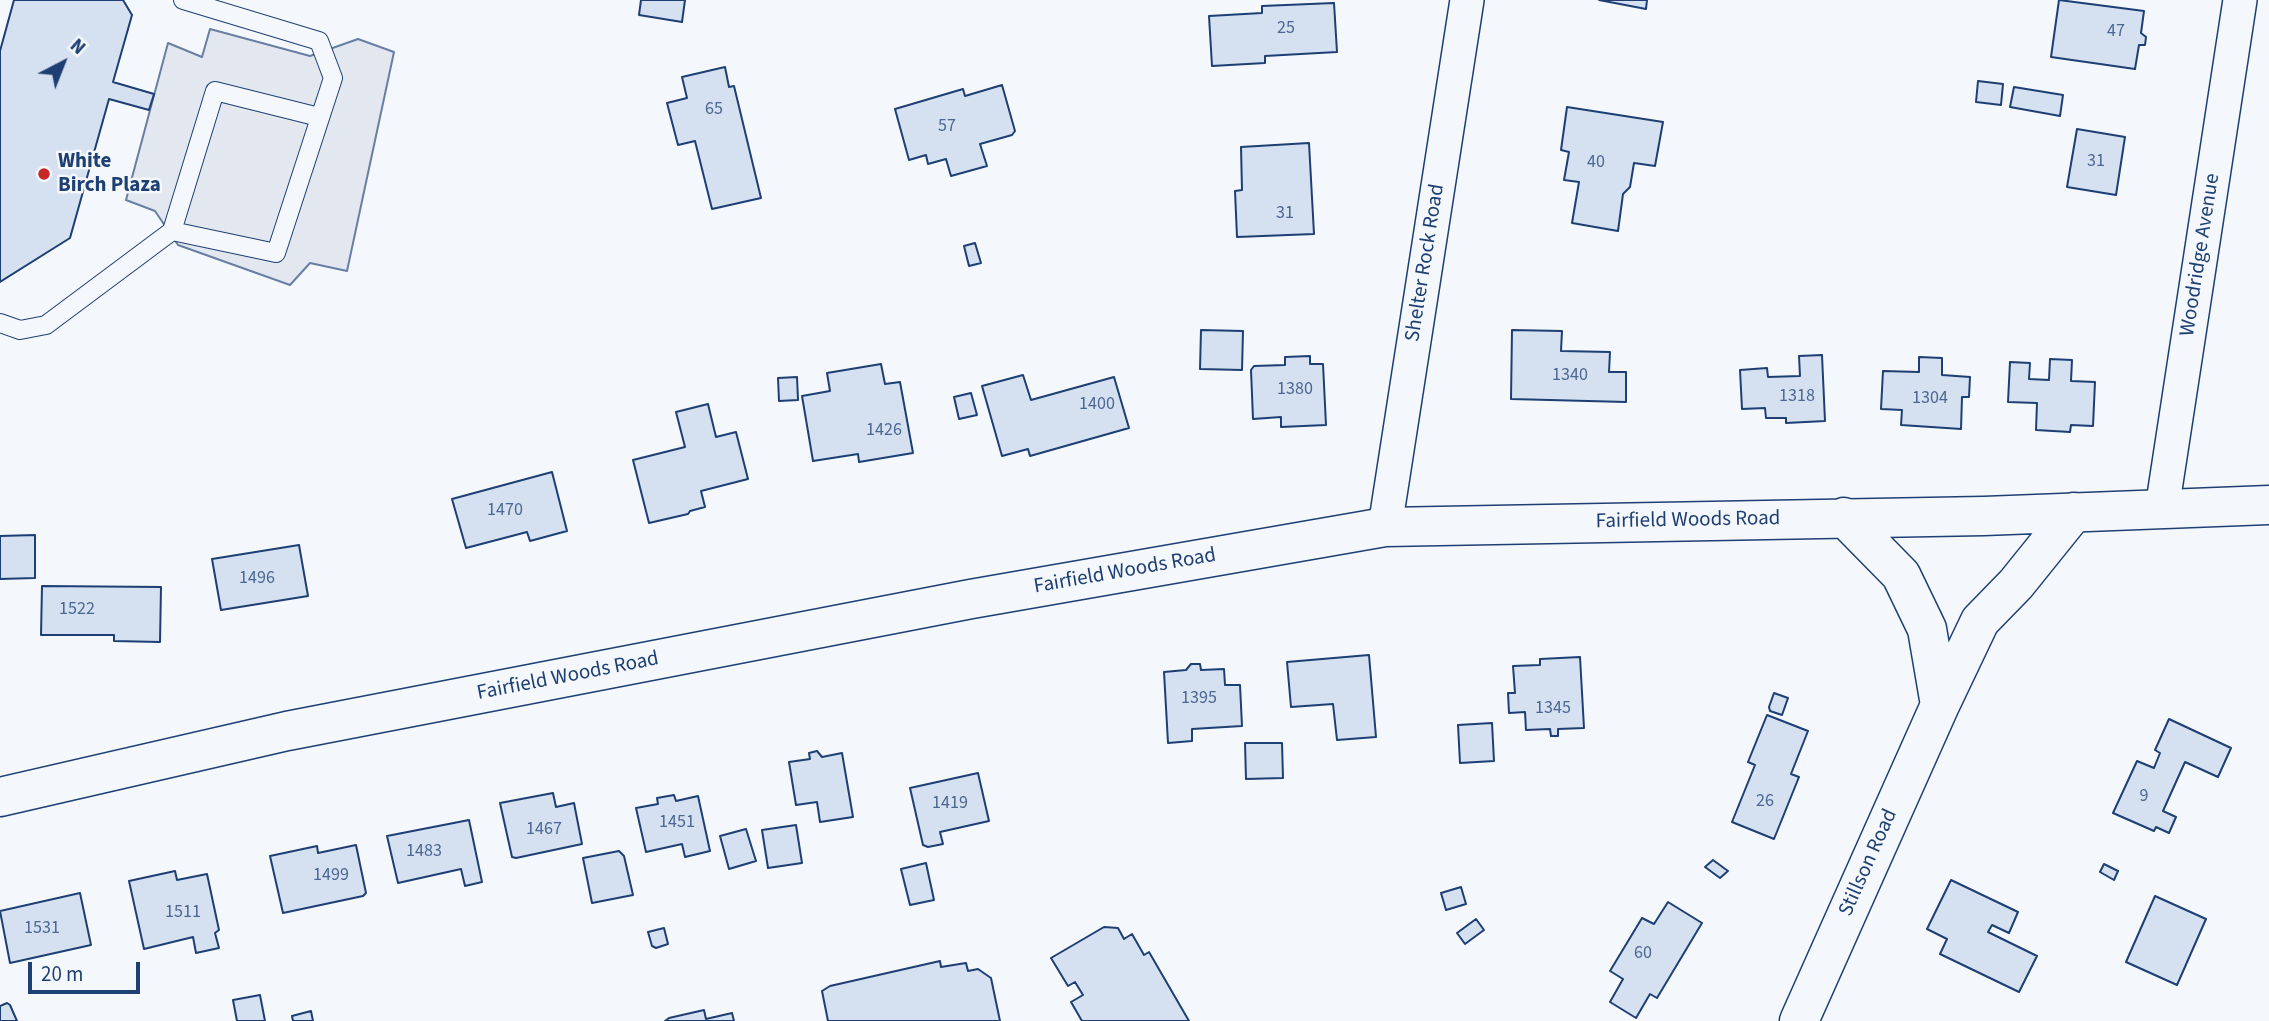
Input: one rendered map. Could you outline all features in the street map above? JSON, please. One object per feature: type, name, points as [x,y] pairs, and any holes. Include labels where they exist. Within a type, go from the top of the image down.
[{"type":"main road","name":"Fairfield Woods Road","points":[[0,797],[287,732],[971,599],[1385,527],[1984,516],[2269,505]]},
{"type":"main road","name":"Stillson Road","points":[[1799,1021],[1980,621],[2016,584],[2074,512]]},
{"type":"main road","points":[[1844,517],[1901,575],[1927,629],[1940,705]]},
{"type":"street","name":"Shelter Rock Road","points":[[1385,527],[1467,0]]},
{"type":"street","name":"Woodridge Avenue","points":[[2162,509],[2240,0]]},
{"type":"lane","points":[[172,231],[276,253],[333,78],[319,41],[183,0]]},
{"type":"lane","points":[[0,323],[20,330],[46,325],[172,231],[215,91],[319,117]]},
{"type":"shaded area","points":[[210,29],[310,56],[358,39],[394,52],[347,271],[310,263],[290,285],[178,245],[155,211],[126,200],[168,43],[202,57]]},
{"type":"building","name":"White Birch Plaza","points":[[14,0],[123,0],[132,15],[113,82],[154,94],[149,110],[109,99],[70,238],[0,282],[0,51]]},
{"type":"building","points":[[641,0],[685,0],[682,22],[639,15]]},
{"type":"building","points":[[1599,0],[1647,0],[1646,9]]},
{"type":"building","points":[[2059,0],[2144,11],[2141,33],[2146,37],[2145,45],[2139,45],[2135,69],[2051,57]]},
{"type":"building","points":[[1334,3],[1337,52],[1265,56],[1265,63],[1212,66],[1209,16],[1262,13],[1262,6]]},
{"type":"building","points":[[725,67],[729,87],[734,86],[761,198],[712,209],[695,141],[678,145],[667,103],[687,98],[682,77]]},
{"type":"building","points":[[1978,81],[2003,84],[2001,105],[1976,102]]},
{"type":"building","points":[[1002,85],[1015,131],[1012,135],[980,144],[987,166],[951,176],[946,159],[928,164],[926,155],[909,160],[895,109],[963,89],[965,96]]},
{"type":"building","points":[[2014,87],[2063,95],[2060,116],[2010,107]]},
{"type":"building","points":[[1567,107],[1663,122],[1655,166],[1634,163],[1630,187],[1623,194],[1618,231],[1572,223],[1579,182],[1564,180],[1569,152],[1561,150]]},
{"type":"building","points":[[2077,129],[2125,137],[2116,195],[2067,187]]},
{"type":"building","points":[[1309,143],[1314,234],[1237,237],[1235,191],[1242,190],[1241,147]]},
{"type":"building","points":[[975,243],[981,263],[969,266],[964,246]]},
{"type":"building","points":[[1201,330],[1243,331],[1242,370],[1200,369]]},
{"type":"building","points":[[1512,330],[1562,331],[1561,351],[1610,352],[1609,372],[1626,372],[1626,402],[1511,399]]},
{"type":"building","points":[[1822,355],[1825,421],[1786,423],[1786,418],[1766,418],[1765,408],[1742,409],[1740,370],[1767,368],[1768,377],[1800,376],[1799,356]]},
{"type":"building","points":[[1310,356],[1310,364],[1323,364],[1326,425],[1281,427],[1281,417],[1253,419],[1251,370],[1254,366],[1285,365],[1285,357]]},
{"type":"building","points":[[1919,357],[1942,358],[1942,375],[1970,377],[1969,397],[1962,397],[1961,429],[1901,425],[1902,410],[1881,409],[1883,371],[1919,372]]},
{"type":"building","points":[[2050,359],[2072,360],[2071,381],[2095,382],[2093,426],[2071,425],[2070,432],[2036,430],[2037,403],[2008,402],[2010,362],[2030,363],[2029,379],[2049,380]]},
{"type":"building","points":[[881,364],[885,384],[900,382],[913,453],[859,462],[858,454],[813,461],[802,396],[830,391],[827,373]]},
{"type":"building","points":[[1023,375],[1031,400],[1114,377],[1129,428],[1030,456],[1028,449],[1002,456],[982,386]]},
{"type":"building","points":[[797,377],[798,400],[779,401],[778,378]]},
{"type":"building","points":[[971,393],[977,415],[959,419],[954,397]]},
{"type":"building","points":[[708,404],[716,437],[736,432],[748,479],[701,491],[705,507],[649,523],[633,460],[685,447],[676,412]]},
{"type":"building","points":[[552,472],[567,531],[530,541],[527,532],[466,548],[452,499]]},
{"type":"building","points":[[35,535],[35,578],[0,579],[0,536]]},
{"type":"building","points":[[299,545],[308,596],[221,610],[212,559]]},
{"type":"building","points":[[42,586],[161,587],[160,642],[114,641],[114,635],[41,635]]},
{"type":"building","points":[[1369,655],[1376,737],[1337,740],[1333,704],[1291,707],[1287,662]]},
{"type":"building","points":[[1580,657],[1584,728],[1558,729],[1558,736],[1551,736],[1550,729],[1526,730],[1525,712],[1509,713],[1508,693],[1515,693],[1513,666],[1540,665],[1540,659]]},
{"type":"building","points":[[1191,664],[1200,664],[1201,670],[1224,669],[1225,685],[1240,685],[1242,726],[1192,729],[1192,741],[1168,743],[1164,672],[1186,670]]},
{"type":"building","points":[[1774,693],[1788,698],[1782,715],[1770,711]]},
{"type":"building","points":[[1767,715],[1808,731],[1791,774],[1799,777],[1774,839],[1732,822],[1755,765],[1748,762]]},
{"type":"building","points":[[2169,719],[2231,748],[2218,777],[2185,762],[2163,811],[2176,817],[2169,833],[2156,827],[2154,831],[2113,813],[2137,761],[2154,768],[2160,753],[2155,750]]},
{"type":"building","points":[[1492,723],[1494,761],[1460,763],[1458,725]]},
{"type":"building","points":[[1245,743],[1282,743],[1283,778],[1246,779]]},
{"type":"building","points":[[817,751],[822,757],[842,753],[853,817],[820,822],[817,802],[796,805],[789,762],[810,759],[809,753]]},
{"type":"building","points":[[978,773],[989,821],[940,832],[943,844],[928,847],[923,845],[910,788]]},
{"type":"building","points":[[553,793],[556,807],[574,803],[582,844],[512,857],[500,803]]},
{"type":"building","points":[[674,795],[676,801],[698,796],[710,851],[685,857],[682,844],[646,852],[636,808],[658,804],[657,798]]},
{"type":"building","points":[[469,820],[482,882],[465,886],[461,869],[398,883],[387,836]]},
{"type":"building","points":[[796,825],[802,863],[768,868],[762,830]]},
{"type":"building","points":[[746,829],[756,861],[729,869],[720,836]]},
{"type":"building","points":[[356,845],[366,893],[363,896],[283,913],[270,856],[317,846],[318,853]]},
{"type":"building","points":[[619,851],[624,856],[633,895],[592,903],[583,858]]},
{"type":"building","points":[[1713,860],[1728,871],[1720,878],[1705,867]]},
{"type":"building","points":[[926,863],[934,900],[910,905],[901,869]]},
{"type":"building","points":[[2104,864],[2118,871],[2114,880],[2100,872]]},
{"type":"building","points":[[175,871],[177,880],[207,874],[219,930],[215,933],[219,948],[196,953],[193,937],[144,949],[129,881]]},
{"type":"building","points":[[1951,880],[2018,912],[2009,933],[1992,925],[1988,932],[2037,956],[2019,992],[1940,954],[1947,939],[1927,929]]},
{"type":"building","points":[[1461,887],[1466,904],[1446,910],[1441,893]]},
{"type":"building","points":[[80,893],[91,945],[10,963],[0,911]]},
{"type":"building","points":[[2155,896],[2206,919],[2177,985],[2126,962]]},
{"type":"building","points":[[1668,902],[1702,923],[1657,998],[1650,994],[1636,1018],[1610,1002],[1623,979],[1610,971],[1642,918],[1654,924]]},
{"type":"building","points":[[1476,919],[1484,930],[1465,944],[1457,933]]},
{"type":"building","points":[[1104,927],[1118,928],[1124,939],[1132,934],[1144,955],[1149,952],[1189,1021],[1082,1021],[1071,1002],[1083,995],[1075,982],[1068,986],[1051,958]]},
{"type":"building","points":[[664,928],[668,944],[656,948],[652,946],[648,932]]},
{"type":"building","points":[[940,961],[941,967],[966,963],[968,971],[978,969],[991,978],[1000,1021],[828,1021],[822,991],[830,986]]},
{"type":"building","points":[[260,995],[265,1021],[237,1021],[233,1000]]},
{"type":"building","points":[[7,1003],[17,1021],[0,1021],[0,1006]]},
{"type":"building","points":[[704,1010],[706,1019],[732,1013],[734,1021],[665,1021],[669,1018]]},
{"type":"building","points":[[311,1011],[313,1021],[293,1021],[292,1016]]},
{"type":"place","name":"White Birch Plaza","points":[[44,174]]}]
